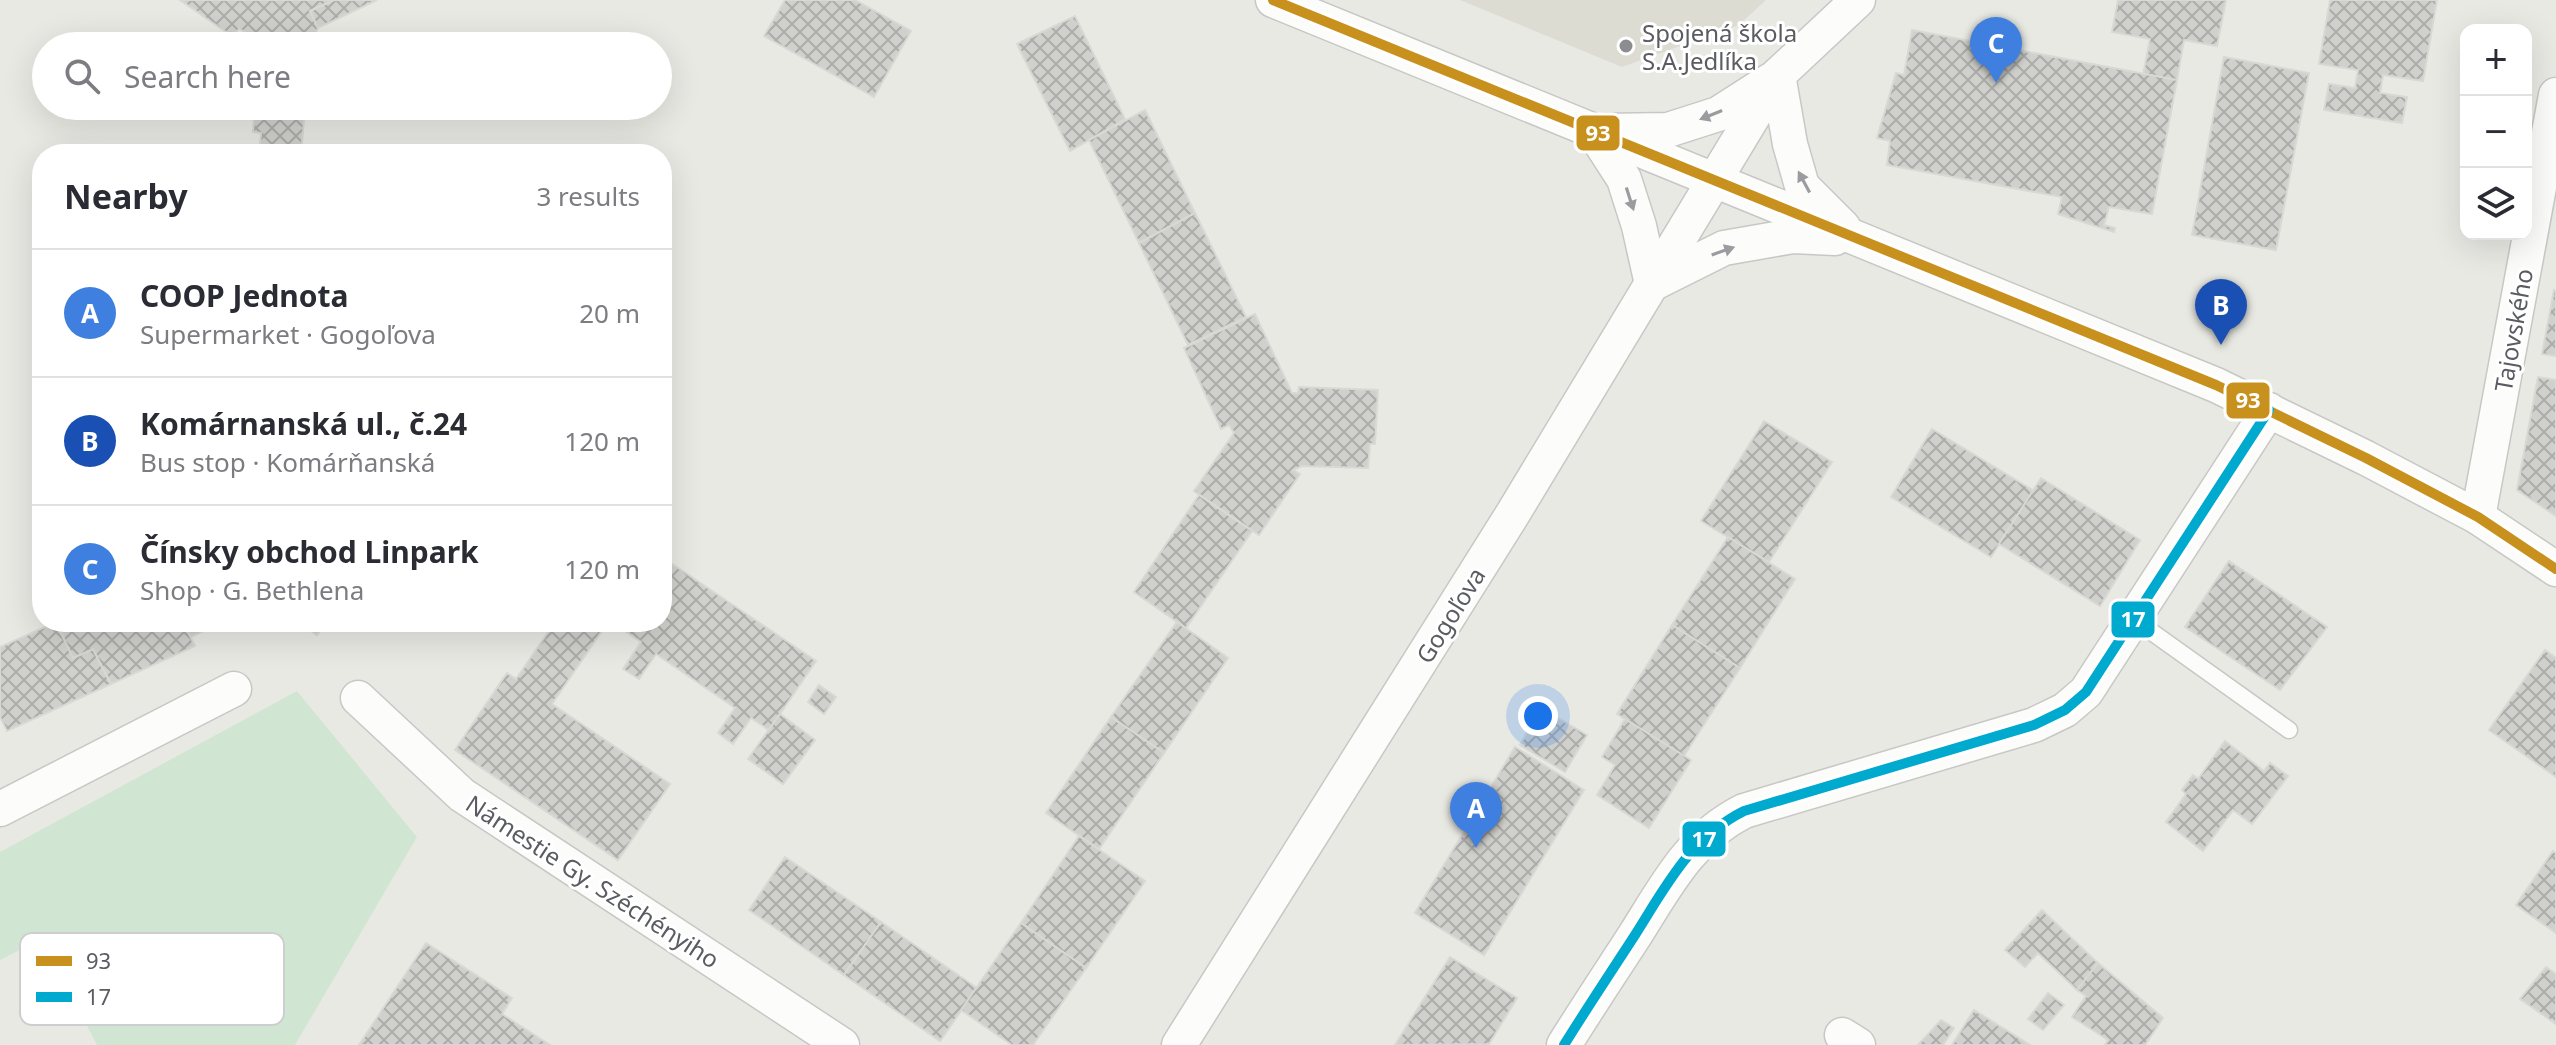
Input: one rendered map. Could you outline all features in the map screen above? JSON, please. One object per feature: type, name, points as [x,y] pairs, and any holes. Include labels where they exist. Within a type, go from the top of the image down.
[{"type":"street","points":[[1273,0],[2147,356],[2269,410],[2478,517],[2556,569]]},
{"type":"street","points":[[1593,131],[1668,130],[1718,114],[1778,75],[1858,0]]},
{"type":"street","points":[[1778,75],[1790,144],[1802,186],[1855,239]]},
{"type":"street","name":"Gogoľova","points":[[1179,1045],[1505,527],[1778,75]]},
{"type":"street","name":"Tajovského","points":[[2478,517],[2556,95]]},
{"type":"street","points":[[1593,131],[1624,179],[1652,284],[1724,248],[1793,236],[1855,239]]},
{"type":"street","points":[[1564,1045],[1679,866],[1703,838],[1722,822],[1744,811],[2034,725],[2065,710],[2086,692],[2269,410]]},
{"type":"street","points":[[0,809],[234,689]]},
{"type":"street","name":"Námestie Gy. Széchényiho","points":[[358,698],[462,795],[842,1045]]},
{"type":"lane","points":[[2135,620],[2289,730]]},
{"type":"shaded area","name":"Spojená škola S.A.Jedlíka","points":[[1460,0],[1766,0],[1739,25],[1622,67]]},
{"type":"green space","points":[[297,691],[417,837],[295,1045],[97,1045],[86,1025],[284,1025],[284,933],[20,933],[20,950],[0,960],[0,852]]},
{"type":"building","points":[[180,0],[334,0],[310,11],[318,28],[316,32],[245,32],[239,29],[237,32],[226,32]]},
{"type":"building","points":[[334,0],[377,0],[318,28],[310,11]]},
{"type":"building","points":[[785,0],[855,0],[911,31],[874,97],[764,36]]},
{"type":"building","points":[[2118,0],[2226,0],[2217,46],[2184,40],[2177,80],[2143,75],[2150,39],[2112,32]]},
{"type":"building","points":[[2330,0],[2437,0],[2423,81],[2383,75],[2380,93],[2407,97],[2402,123],[2324,110],[2329,84],[2355,88],[2358,70],[2319,64]]},
{"type":"building","points":[[1075,16],[1125,119],[1070,151],[1017,44]]},
{"type":"building","points":[[1912,30],[2177,80],[2152,214],[2109,207],[2104,225],[2115,228],[2114,232],[2058,214],[2062,197],[1887,165],[1890,141],[1877,138],[1896,73],[1904,75]]},
{"type":"building","points":[[2224,57],[2309,73],[2276,250],[2192,235]]},
{"type":"building","points":[[1145,110],[1195,213],[1139,243],[1089,140]]},
{"type":"building","points":[[254,120],[304,120],[302,144],[260,144],[261,133],[253,132]]},
{"type":"building","points":[[1195,213],[1246,317],[1188,345],[1139,243]]},
{"type":"building","points":[[2556,291],[2556,356],[2542,354]]},
{"type":"building","points":[[1255,314],[1292,393],[1298,393],[1299,387],[1378,390],[1375,444],[1370,444],[1368,468],[1302,466],[1293,470],[1300,474],[1259,535],[1194,491],[1234,433],[1229,425],[1221,429],[1184,348]]},
{"type":"building","points":[[2538,377],[2556,380],[2556,516],[2517,490]]},
{"type":"building","points":[[1764,421],[1832,462],[1769,562],[1701,521]]},
{"type":"building","points":[[1932,429],[2034,491],[1991,557],[1891,497]]},
{"type":"building","points":[[2041,478],[2140,540],[2100,606],[1999,544]]},
{"type":"building","points":[[1199,495],[1252,531],[1186,628],[1134,592]]},
{"type":"building","points":[[1728,537],[1795,579],[1740,668],[1672,625]]},
{"type":"building","points":[[2229,561],[2327,627],[2280,690],[2185,627]]},
{"type":"building","points":[[672,564],[816,661],[769,730],[751,718],[733,744],[718,733],[735,708],[656,654],[639,679],[623,669],[641,642],[626,632],[672,632]]},
{"type":"building","points":[[1177,622],[1228,658],[1164,753],[1111,717]]},
{"type":"building","points":[[1672,625],[1740,668],[1684,756],[1617,714]]},
{"type":"building","points":[[34,632],[61,632],[73,658],[93,649],[111,684],[7,731],[0,717],[0,647]]},
{"type":"building","points":[[61,632],[188,632],[195,646],[111,684],[93,649],[73,658]]},
{"type":"building","points":[[548,632],[601,632],[552,704],[670,784],[618,860],[455,750],[507,673],[516,679]]},
{"type":"building","points":[[2545,650],[2556,658],[2556,777],[2489,730]]},
{"type":"building","points":[[819,685],[836,697],[824,714],[808,702]]},
{"type":"building","points":[[1541,708],[1587,735],[1565,772],[1520,745]]},
{"type":"building","points":[[780,714],[815,740],[783,784],[748,759]]},
{"type":"building","points":[[1111,717],[1164,753],[1099,849],[1046,813]]},
{"type":"building","points":[[1625,719],[1691,760],[1649,828],[1597,795],[1615,765],[1602,757]]},
{"type":"building","points":[[2225,741],[2264,771],[2270,763],[2288,776],[2252,824],[2233,810],[2203,851],[2166,822],[2186,794],[2182,790],[2193,775],[2198,779]]},
{"type":"building","points":[[1515,747],[1584,790],[1484,955],[1415,913]]},
{"type":"building","points":[[1079,836],[1145,881],[1086,968],[1021,923]]},
{"type":"building","points":[[2553,851],[2556,853],[2556,933],[2516,905]]},
{"type":"building","points":[[785,857],[881,922],[844,975],[749,910]]},
{"type":"building","points":[[2042,910],[2098,963],[2077,990],[2038,953],[2025,967],[2005,950]]},
{"type":"building","points":[[881,922],[977,988],[940,1041],[844,975]]},
{"type":"building","points":[[1021,923],[1086,968],[1033,1045],[1012,1045],[961,1010]]},
{"type":"building","points":[[426,943],[512,998],[502,1014],[550,1045],[359,1045]]},
{"type":"building","points":[[1450,957],[1517,998],[1489,1044],[1395,1045]]},
{"type":"building","points":[[2098,963],[2163,1018],[2145,1045],[2105,1045],[2108,1040],[2072,1017],[2086,996],[2077,990]]},
{"type":"building","points":[[2546,967],[2556,974],[2556,1024],[2520,999]]},
{"type":"building","points":[[2048,993],[2064,1005],[2043,1030],[2028,1019]]},
{"type":"building","points":[[1974,1010],[2030,1045],[1952,1045]]},
{"type":"building","points":[[1941,1020],[1954,1028],[1943,1045],[1918,1045]]},
{"type":"transit line","name":"93","points":[[1273,0],[2216,385],[2478,517],[2556,569]]},
{"type":"transit line","name":"17","points":[[1564,1045],[1669,881],[1694,849],[1725,822],[1744,811],[2034,725],[2065,710],[2086,692],[2269,410]]},
{"type":"place","name":"Spojená škola S.A.Jedlíka","points":[[1626,46]]},
{"type":"place","name":"Čínsky obchod Linpark","points":[[1996,83]]},
{"type":"place","name":"Komárnanská ul., č.24","points":[[2221,345]]},
{"type":"place","name":"COOP Jednota","points":[[1476,848]]}]
